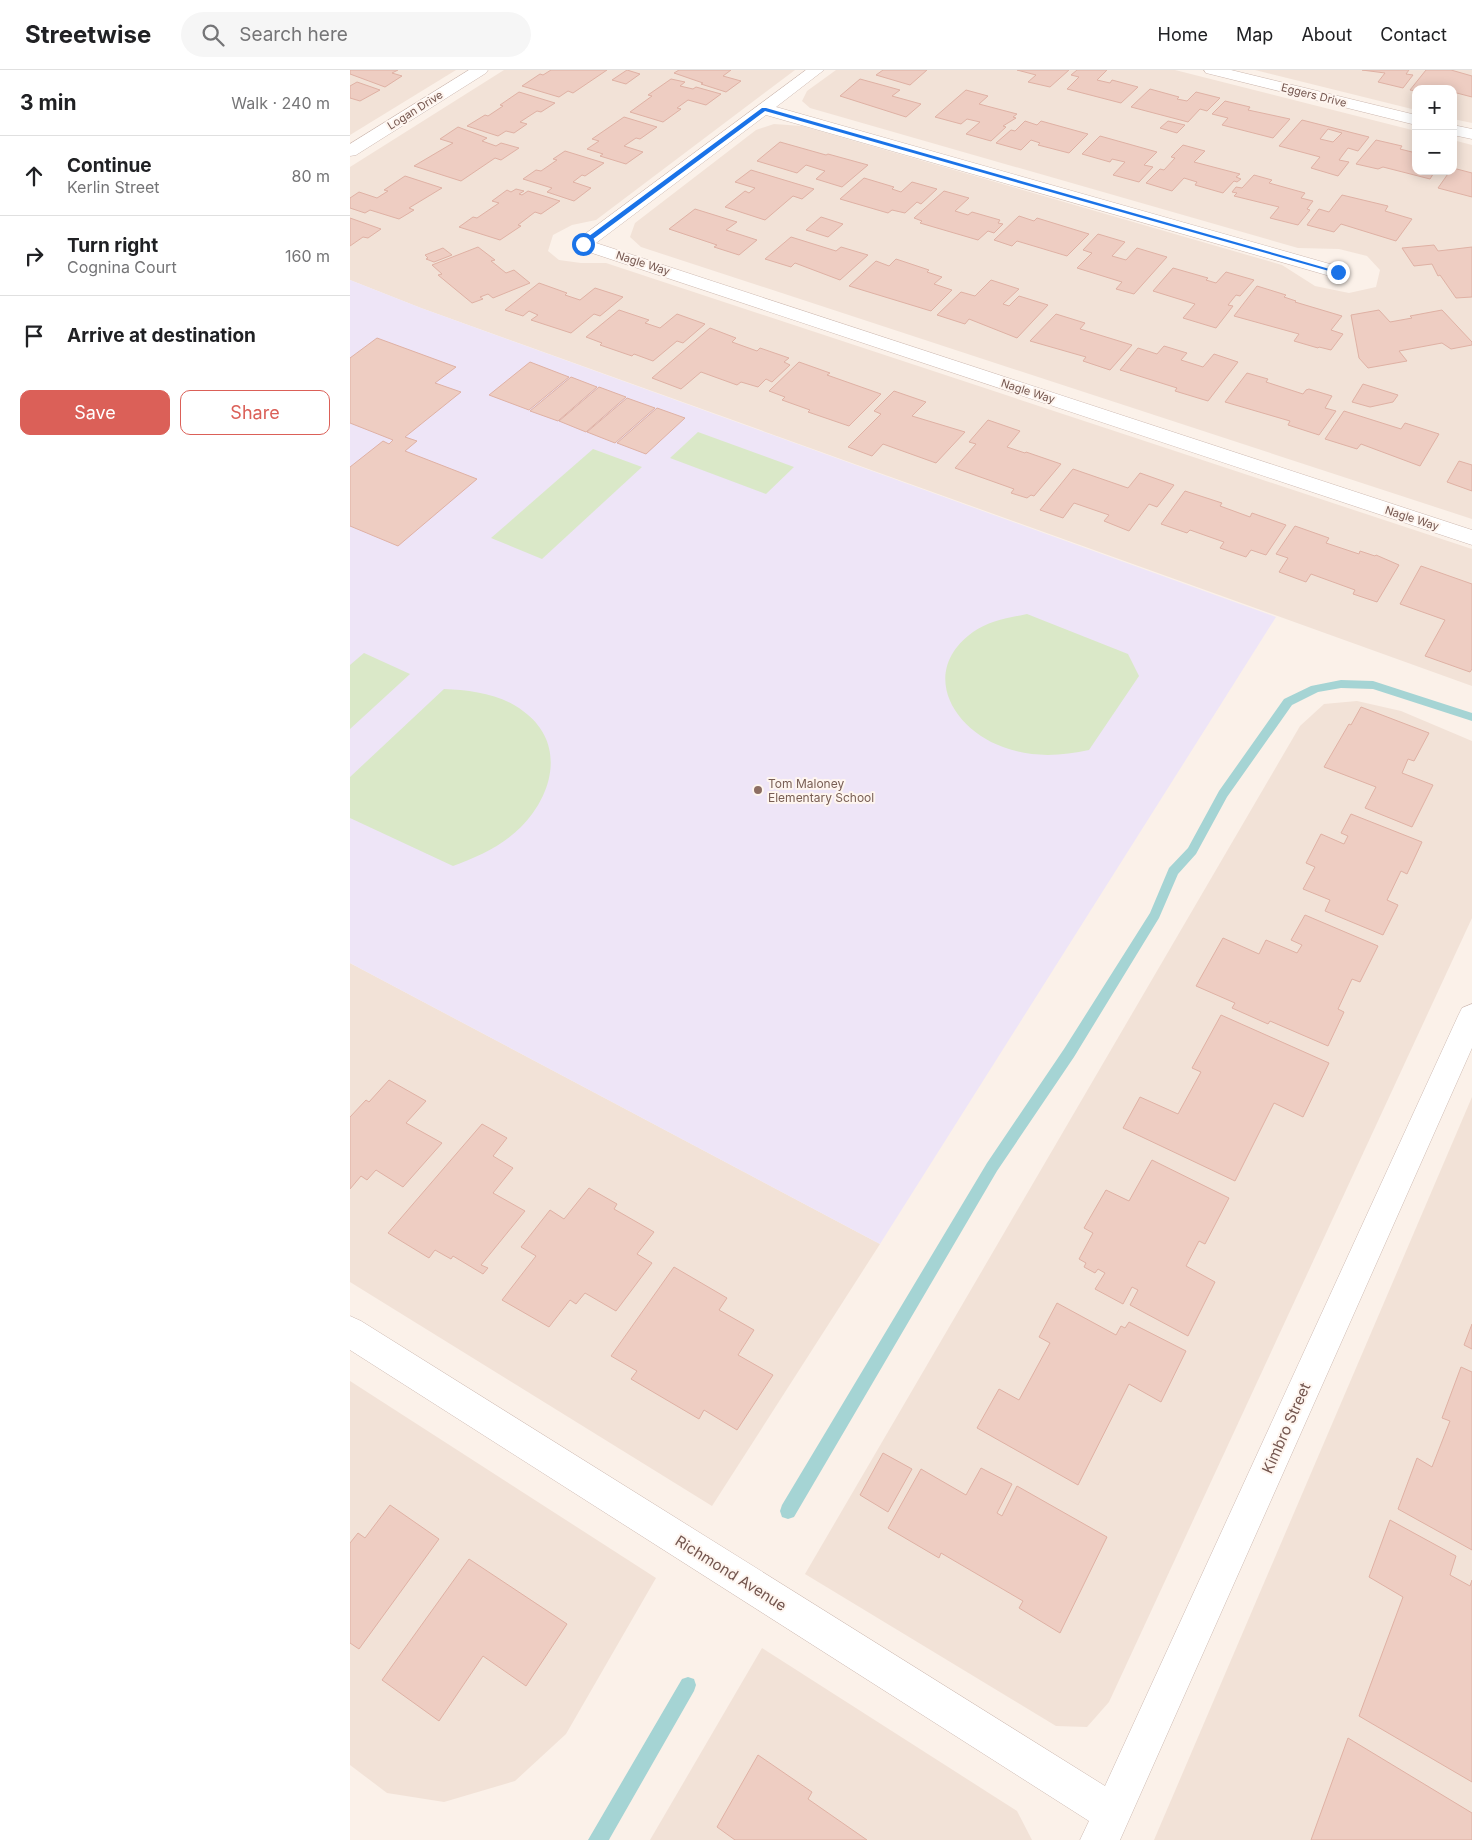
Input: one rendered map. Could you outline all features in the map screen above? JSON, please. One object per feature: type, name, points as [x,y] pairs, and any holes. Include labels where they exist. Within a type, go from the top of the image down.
[{"type":"street","name":"Logan Drive","points":[[350,151],[480,70]]},
{"type":"street","points":[[764,109],[816,70]]},
{"type":"street","name":"Eggers Drive","points":[[1212,70],[1412,119]]},
{"type":"street","points":[[764,109],[1338,272]]},
{"type":"street","name":"Nagle Way","points":[[764,109],[583,244],[1472,538]]},
{"type":"street","points":[[1457,131],[1472,134]]},
{"type":"street","name":"Kimbro Street","points":[[1106,1827],[1472,1016]]},
{"type":"street","name":"Richmond Avenue","points":[[350,1332],[1106,1827]]},
{"type":"shaded area","points":[[350,70],[456,70],[350,135]]},
{"type":"shaded area","points":[[504,70],[795,70],[596,220],[572,225],[553,235],[548,251],[559,260],[581,263],[606,263],[1472,549],[1472,686],[421,308],[350,280],[350,167]]},
{"type":"shaded area","points":[[836,70],[1175,70],[1412,130],[1412,175],[1457,175],[1457,141],[1472,145],[1472,519],[641,247],[630,237],[635,223],[756,130],[774,124],[802,126],[1282,265],[1315,286],[1349,293],[1376,287],[1380,270],[1367,256],[1339,249],[1298,248],[810,108],[802,101],[807,91]]},
{"type":"shaded area","points":[[1255,70],[1472,70],[1472,123],[1457,120],[1457,85],[1412,85],[1412,109]]},
{"type":"shaded area","name":"Tom Maloney Elementary School","points":[[350,280],[421,308],[1276,617],[880,1244],[350,963]]},
{"type":"shaded area","points":[[1357,701],[1401,711],[1472,741],[1472,918],[1109,1702],[1087,1727],[1056,1726],[805,1574],[1300,726],[1324,704]]},
{"type":"shaded area","points":[[350,963],[880,1244],[712,1506],[350,1282]]},
{"type":"shaded area","points":[[1472,1097],[1472,1840],[1154,1840]]},
{"type":"shaded area","points":[[350,1381],[656,1578],[566,1734],[515,1781],[444,1802],[387,1793],[350,1765]]},
{"type":"shaded area","points":[[762,1648],[1017,1811],[1032,1840],[650,1840]]},
{"type":"green space","points":[[698,432],[794,467],[766,494],[670,458]]},
{"type":"green space","points":[[593,449],[642,467],[542,559],[491,538]]},
{"type":"green space","points":[[1027,614],[1128,654],[1139,676],[1089,750],[1068,754],[1046,755],[1014,751],[1003,747],[969,727],[957,713],[949,697],[945,681],[948,664],[957,647],[973,632],[986,625]]},
{"type":"green space","points":[[364,653],[410,674],[350,729],[350,665]]},
{"type":"green space","points":[[444,689],[465,690],[485,694],[514,705],[537,724],[545,738],[550,753],[547,784],[532,814],[521,827],[514,834],[480,855],[453,866],[350,818],[350,777]]},
{"type":"building","points":[[350,70],[398,70],[392,73],[402,76],[385,87],[350,74]]},
{"type":"building","points":[[551,70],[607,70],[573,93],[568,91],[559,97],[522,86],[540,74],[543,75]]},
{"type":"building","points":[[627,70],[640,74],[626,84],[612,80]]},
{"type":"building","points":[[679,70],[731,70],[723,76],[741,81],[726,92],[674,73]]},
{"type":"building","points":[[883,70],[927,70],[910,85],[876,75]]},
{"type":"building","points":[[1017,70],[1069,70],[1050,87],[1028,82],[1036,75]]},
{"type":"building","points":[[1077,70],[1107,70],[1097,80],[1110,83],[1112,80],[1138,87],[1121,103],[1067,89],[1079,77],[1071,75]]},
{"type":"building","points":[[1362,70],[1409,70],[1406,74],[1413,75],[1403,88],[1378,82],[1385,73]]},
{"type":"building","points":[[1426,70],[1451,70],[1472,76],[1472,97],[1457,93],[1457,85],[1414,85]]},
{"type":"building","points":[[671,79],[685,82],[680,86],[693,89],[696,87],[721,94],[706,105],[688,100],[677,108],[681,109],[663,122],[630,112],[652,96],[648,95]]},
{"type":"building","points":[[860,79],[900,90],[892,96],[921,104],[906,117],[840,96]]},
{"type":"building","points":[[357,82],[380,90],[360,101],[350,98],[350,86]]},
{"type":"building","points":[[1150,89],[1187,101],[1196,92],[1220,98],[1207,111],[1200,109],[1188,122],[1131,107]]},
{"type":"building","points":[[966,90],[988,96],[979,104],[1017,114],[1013,117],[1016,118],[1003,126],[1006,127],[991,141],[966,134],[980,122],[967,119],[961,124],[935,117]]},
{"type":"building","points":[[519,92],[555,103],[541,112],[537,111],[520,122],[527,124],[514,133],[506,131],[498,136],[467,126],[485,115],[488,116]]},
{"type":"building","points":[[1225,101],[1250,107],[1248,110],[1290,119],[1273,138],[1222,125],[1228,118],[1212,114]]},
{"type":"building","points":[[624,117],[657,127],[640,139],[636,138],[624,146],[643,152],[626,164],[600,156],[603,154],[587,149],[599,141],[592,139]]},
{"type":"building","points":[[1302,120],[1369,137],[1358,151],[1348,148],[1339,160],[1349,162],[1338,176],[1311,168],[1320,157],[1279,146]],"holes":[[[1328,129],[1342,133],[1333,142],[1320,139]]]},
{"type":"building","points":[[1025,121],[1037,125],[1041,121],[1088,134],[1069,153],[1038,145],[1040,143],[1031,140],[1021,150],[996,143],[1011,130],[1015,131]]},
{"type":"building","points":[[1168,121],[1185,125],[1177,133],[1160,128]]},
{"type":"building","points":[[458,127],[487,138],[482,141],[496,146],[501,143],[519,148],[501,160],[495,158],[461,181],[414,166],[453,143],[440,139]]},
{"type":"building","points":[[1100,136],[1157,152],[1144,165],[1153,167],[1139,182],[1113,175],[1125,162],[1112,159],[1110,162],[1082,154]]},
{"type":"building","points":[[1376,140],[1402,146],[1400,149],[1412,152],[1412,174],[1383,167],[1378,169],[1356,164]]},
{"type":"building","points":[[780,142],[868,165],[842,187],[816,179],[825,171],[806,165],[797,173],[757,161]]},
{"type":"building","points":[[1183,145],[1205,151],[1194,162],[1240,174],[1236,177],[1241,179],[1237,182],[1234,181],[1223,193],[1195,185],[1197,182],[1184,178],[1172,191],[1146,183],[1160,169],[1164,170],[1175,158],[1171,157]]},
{"type":"building","points":[[565,151],[604,163],[573,182],[591,188],[574,201],[547,192],[552,188],[523,179],[536,170],[541,171],[557,160],[553,159]]},
{"type":"building","points":[[1457,169],[1472,173],[1472,197],[1438,188],[1447,175],[1457,175]]},
{"type":"building","points":[[751,170],[814,189],[802,199],[793,196],[765,220],[725,207],[745,191],[749,193],[755,188],[735,182]]},
{"type":"building","points":[[1254,175],[1272,180],[1269,183],[1305,193],[1301,198],[1313,201],[1307,209],[1310,210],[1298,225],[1270,218],[1279,207],[1234,196],[1237,193],[1232,192],[1236,187],[1242,188]]},
{"type":"building","points":[[1414,175],[1432,175],[1430,179]]},
{"type":"building","points":[[405,176],[442,188],[409,208],[414,210],[399,219],[370,210],[365,213],[350,208],[350,198],[359,192],[377,198],[388,191],[384,190]]},
{"type":"building","points":[[864,178],[894,187],[892,189],[901,192],[912,182],[937,189],[921,204],[917,202],[905,213],[892,210],[888,213],[840,199]]},
{"type":"building","points":[[516,189],[524,191],[519,194],[522,195],[528,191],[560,201],[541,214],[535,212],[518,225],[521,226],[500,240],[459,227],[473,217],[477,218],[499,203],[492,201],[507,190],[511,192]]},
{"type":"building","points":[[944,191],[969,198],[955,211],[968,215],[972,212],[1000,220],[998,223],[1003,224],[994,233],[988,231],[978,240],[920,223],[922,221],[914,218]]},
{"type":"building","points":[[1342,195],[1388,206],[1385,211],[1412,219],[1396,241],[1341,224],[1334,232],[1307,225],[1319,209],[1329,212]]},
{"type":"building","points":[[695,209],[737,222],[726,230],[757,240],[739,255],[714,247],[717,245],[669,229]]},
{"type":"building","points":[[1019,216],[1034,221],[1037,218],[1089,234],[1067,256],[1017,241],[1012,246],[994,240]]},
{"type":"building","points":[[821,217],[843,224],[828,237],[806,230]]},
{"type":"building","points":[[350,218],[381,229],[368,238],[363,237],[350,246]]},
{"type":"building","points":[[1098,234],[1125,242],[1112,256],[1126,260],[1137,248],[1167,257],[1134,294],[1116,289],[1122,282],[1077,268],[1092,253],[1083,250]]},
{"type":"building","points":[[791,237],[836,251],[841,247],[868,255],[840,280],[795,263],[791,267],[765,259]]},
{"type":"building","points":[[1434,245],[1438,251],[1472,247],[1472,297],[1456,298],[1440,275],[1438,276],[1432,264],[1414,266],[1402,248]]},
{"type":"building","points":[[478,247],[495,260],[491,261],[506,273],[514,270],[530,283],[493,298],[488,294],[480,297],[483,299],[472,303],[438,275],[442,274],[432,265]]},
{"type":"building","points":[[443,248],[452,255],[434,262],[426,259],[428,258],[425,255]]},
{"type":"building","points":[[896,259],[929,270],[927,272],[942,277],[934,284],[952,290],[931,311],[849,286],[876,261],[889,266]]},
{"type":"building","points":[[1173,268],[1208,278],[1206,280],[1216,283],[1226,272],[1254,280],[1240,296],[1236,295],[1228,305],[1233,306],[1216,328],[1183,318],[1195,304],[1153,291]]},
{"type":"building","points":[[991,280],[1019,289],[1003,304],[1009,306],[1019,296],[1048,305],[1017,338],[969,319],[965,324],[937,315],[961,292],[975,296]]},
{"type":"building","points":[[539,283],[580,300],[595,288],[623,297],[600,316],[594,314],[571,333],[531,320],[538,315],[529,311],[523,316],[505,310]]},
{"type":"building","points":[[1257,286],[1286,295],[1284,297],[1295,302],[1342,316],[1331,330],[1343,334],[1331,350],[1318,348],[1294,341],[1299,334],[1234,316]]},
{"type":"building","points":[[619,310],[649,320],[645,323],[660,328],[677,314],[705,324],[683,343],[677,341],[653,361],[600,345],[602,343],[586,337]]},
{"type":"building","points":[[1379,310],[1390,322],[1442,310],[1472,342],[1472,345],[1451,349],[1442,343],[1399,351],[1407,361],[1368,368],[1359,358],[1351,315]]},
{"type":"building","points":[[1056,314],[1085,323],[1080,329],[1132,345],[1110,370],[1083,361],[1086,357],[1030,341]]},
{"type":"building","points":[[710,328],[736,338],[732,342],[757,351],[760,348],[789,358],[784,362],[790,365],[772,382],[766,379],[758,387],[741,382],[737,385],[701,372],[681,389],[652,378]]},
{"type":"building","points":[[377,338],[456,367],[435,383],[461,392],[405,437],[417,441],[405,451],[477,479],[398,546],[350,526],[350,467],[383,441],[389,444],[393,440],[350,423],[350,358]]},
{"type":"building","points":[[1164,346],[1187,353],[1181,360],[1203,367],[1214,354],[1238,362],[1208,401],[1175,391],[1177,388],[1120,370],[1138,348],[1157,354]]},
{"type":"building","points":[[530,362],[569,377],[529,410],[489,395]]},
{"type":"building","points":[[799,362],[830,373],[827,375],[881,394],[849,426],[808,412],[810,410],[782,400],[785,397],[769,391]]},
{"type":"building","points":[[1247,373],[1268,379],[1266,382],[1303,394],[1309,389],[1332,396],[1325,408],[1336,411],[1319,435],[1288,425],[1290,421],[1225,402]]},
{"type":"building","points":[[571,377],[597,387],[558,421],[530,411]]},
{"type":"building","points":[[1363,384],[1398,395],[1393,402],[1370,407],[1352,402]]},
{"type":"building","points":[[599,387],[626,397],[586,432],[559,421]]},
{"type":"building","points":[[894,391],[926,402],[912,416],[965,432],[936,463],[883,444],[872,456],[848,447],[881,414],[874,411]]},
{"type":"building","points":[[627,398],[655,408],[615,443],[587,432]]},
{"type":"building","points":[[657,408],[685,418],[646,454],[617,443]]},
{"type":"building","points":[[1344,411],[1401,429],[1405,423],[1439,434],[1420,466],[1361,444],[1357,449],[1325,439]]},
{"type":"building","points":[[988,420],[1020,431],[1007,447],[1061,464],[1034,496],[1031,495],[1027,498],[1011,493],[1014,489],[955,468],[976,444],[969,442]]},
{"type":"building","points":[[1459,461],[1472,465],[1472,491],[1447,482]]},
{"type":"building","points":[[1073,469],[1128,488],[1140,473],[1174,485],[1157,507],[1149,504],[1129,531],[1104,521],[1109,515],[1074,503],[1063,518],[1040,510]]},
{"type":"building","points":[[1185,491],[1222,503],[1220,506],[1250,517],[1252,513],[1286,525],[1266,555],[1251,550],[1246,557],[1220,548],[1224,542],[1190,530],[1187,533],[1161,524]]},
{"type":"building","points":[[1295,526],[1329,538],[1326,543],[1359,554],[1360,551],[1376,555],[1399,565],[1377,602],[1353,594],[1355,590],[1311,574],[1306,582],[1279,572],[1288,558],[1276,554]]},
{"type":"building","points":[[1421,566],[1472,584],[1472,669],[1470,672],[1425,656],[1445,620],[1400,604]]},
{"type":"building","points":[[1361,707],[1429,733],[1414,761],[1408,759],[1402,773],[1433,785],[1412,827],[1365,808],[1376,787],[1324,767]]},
{"type":"building","points":[[1351,814],[1422,842],[1407,874],[1401,871],[1387,900],[1398,905],[1383,935],[1325,911],[1330,900],[1303,889],[1315,867],[1306,863],[1321,834],[1344,844],[1348,836],[1341,833]]},
{"type":"building","points":[[1305,915],[1378,946],[1360,982],[1352,979],[1338,1009],[1344,1012],[1328,1046],[1270,1021],[1268,1024],[1232,1008],[1235,1003],[1196,986],[1223,938],[1259,954],[1266,940],[1297,953],[1302,945],[1291,940]]},
{"type":"building","points":[[1221,1015],[1329,1063],[1303,1117],[1274,1103],[1235,1181],[1123,1128],[1140,1097],[1178,1114],[1201,1072],[1192,1068]]},
{"type":"building","points":[[389,1080],[426,1101],[406,1123],[442,1143],[403,1187],[376,1170],[367,1180],[361,1176],[350,1189],[350,1117],[366,1100],[369,1102]]},
{"type":"building","points":[[482,1124],[507,1138],[493,1156],[513,1168],[493,1193],[525,1211],[481,1265],[488,1268],[483,1274],[453,1256],[451,1259],[435,1250],[429,1258],[388,1233]]},
{"type":"building","points":[[1152,1160],[1229,1198],[1205,1244],[1199,1241],[1186,1266],[1215,1282],[1188,1336],[1130,1305],[1138,1290],[1132,1287],[1123,1304],[1095,1289],[1105,1273],[1098,1269],[1095,1273],[1084,1267],[1086,1263],[1079,1259],[1093,1233],[1084,1228],[1106,1190],[1129,1201]]},
{"type":"building","points":[[589,1188],[617,1204],[614,1209],[654,1232],[637,1254],[652,1263],[616,1311],[585,1293],[576,1304],[570,1300],[549,1327],[502,1300],[536,1256],[521,1247],[550,1210],[564,1219]]},
{"type":"building","points":[[674,1267],[727,1298],[719,1310],[754,1330],[738,1355],[773,1375],[737,1430],[704,1410],[699,1419],[631,1379],[637,1371],[611,1356]]},
{"type":"building","points":[[1057,1303],[1116,1335],[1121,1326],[1125,1328],[1129,1322],[1186,1351],[1161,1402],[1129,1384],[1078,1485],[977,1428],[999,1389],[1019,1400],[1050,1343],[1039,1337]]},
{"type":"building","points":[[1472,1324],[1472,1349],[1464,1345]]},
{"type":"building","points":[[1461,1367],[1472,1372],[1472,1550],[1398,1509],[1417,1458],[1432,1467],[1450,1421],[1442,1418]]},
{"type":"building","points":[[883,1453],[912,1469],[888,1512],[860,1495]]},
{"type":"building","points":[[981,1468],[1012,1484],[997,1513],[1002,1516],[1017,1486],[1107,1537],[1060,1633],[1019,1608],[1023,1601],[941,1553],[939,1558],[888,1528],[921,1469],[966,1495]]},
{"type":"building","points":[[390,1505],[439,1539],[359,1649],[350,1643],[350,1543],[358,1533],[365,1538]]},
{"type":"building","points":[[1390,1520],[1456,1556],[1450,1575],[1470,1586],[1472,1580],[1472,1782],[1359,1716],[1403,1597],[1369,1577]]},
{"type":"building","points":[[469,1559],[567,1624],[526,1686],[483,1656],[439,1721],[382,1680]]},
{"type":"building","points":[[1348,1738],[1472,1813],[1472,1840],[1311,1840]]},
{"type":"building","points":[[758,1755],[812,1792],[808,1799],[867,1840],[735,1840],[717,1827]]},
{"type":"waterway","points":[[788,1511],[992,1167],[1069,1053],[1155,915],[1173,871],[1192,851],[1223,794],[1288,702],[1315,689],[1341,684],[1373,685],[1472,717]]},
{"type":"waterway","points":[[597,1840],[604,1832],[688,1685]]},
{"type":"place","name":"Tom Maloney Elementary School","points":[[758,790]]},
{"type":"route","points":[[583,244],[764,109],[1338,272]]}]
